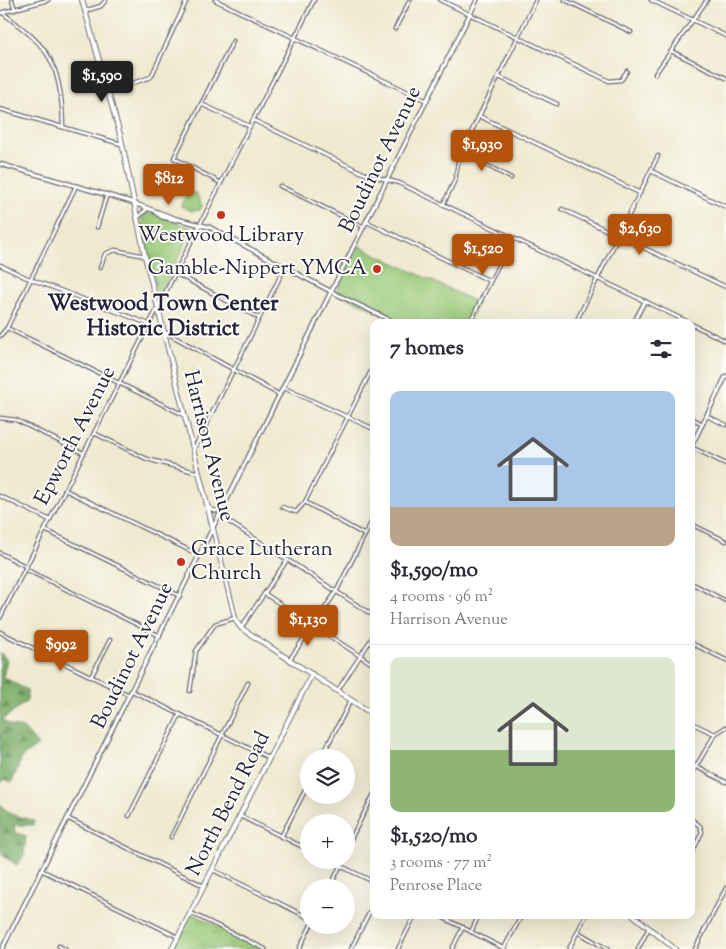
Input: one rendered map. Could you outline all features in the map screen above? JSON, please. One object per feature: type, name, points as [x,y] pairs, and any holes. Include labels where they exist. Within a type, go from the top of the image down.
[{"type":"main road","name":"Harrison Avenue","points":[[82,0],[123,144],[145,256],[235,618],[241,628],[370,712]]},
{"type":"main road","name":"North Bend Road","points":[[172,949],[312,674]]},
{"type":"main road","points":[[638,919],[675,949]]},
{"type":"street","points":[[12,0],[15,10]]},
{"type":"street","points":[[1,13],[48,0]]},
{"type":"street","points":[[85,11],[102,6],[106,0]]},
{"type":"street","points":[[109,91],[151,77],[187,0]]},
{"type":"street","points":[[215,0],[427,101]]},
{"type":"street","name":"Epworth Avenue","points":[[0,618],[314,0]]},
{"type":"street","points":[[395,29],[410,0]]},
{"type":"street","points":[[440,0],[609,81],[621,80],[627,71]]},
{"type":"street","name":"Boudinot Avenue","points":[[2,949],[69,820],[476,0]]},
{"type":"street","points":[[443,205],[455,180],[461,152],[536,0]]},
{"type":"street","points":[[565,0],[631,32]]},
{"type":"street","points":[[652,0],[726,36]]},
{"type":"street","points":[[655,74],[708,0]]},
{"type":"street","points":[[1,13],[25,31],[49,58],[58,87],[63,127]]},
{"type":"street","points":[[221,183],[174,158],[233,41]]},
{"type":"street","points":[[671,51],[726,78]]},
{"type":"street","points":[[499,77],[556,104]]},
{"type":"street","points":[[201,104],[249,126]]},
{"type":"street","points":[[0,110],[123,144]]},
{"type":"street","points":[[479,116],[640,193]]},
{"type":"street","points":[[253,120],[365,174],[387,180],[443,205],[682,319]]},
{"type":"street","points":[[461,152],[511,178]]},
{"type":"street","points":[[578,319],[658,156]]},
{"type":"street","points":[[0,164],[107,194],[154,212],[215,230],[332,292],[388,319]]},
{"type":"street","points":[[651,171],[726,207]]},
{"type":"street","points":[[0,336],[7,328],[76,186]]},
{"type":"street","points":[[280,186],[364,227]]},
{"type":"street","points":[[97,227],[107,194]]},
{"type":"street","points":[[137,218],[147,209]]},
{"type":"street","points":[[562,209],[726,287]]},
{"type":"street","points":[[367,222],[490,282]]},
{"type":"street","points":[[472,319],[512,238]]},
{"type":"street","points":[[100,268],[104,256],[112,250],[145,256]]},
{"type":"street","points":[[0,265],[31,279],[149,324]]},
{"type":"street","points":[[193,450],[285,267]]},
{"type":"street","points":[[175,273],[259,318]]},
{"type":"street","points":[[636,319],[645,302]]},
{"type":"street","points":[[695,326],[726,341]]},
{"type":"street","points":[[7,328],[184,414]]},
{"type":"street","points":[[164,332],[280,395]]},
{"type":"street","points":[[282,508],[296,512],[305,502],[370,373]]},
{"type":"street","points":[[695,439],[726,376]]},
{"type":"street","points":[[284,388],[370,427]]},
{"type":"street","points":[[707,416],[726,425]]},
{"type":"street","points":[[0,418],[16,420],[84,453]]},
{"type":"street","points":[[695,420],[703,424]]},
{"type":"street","points":[[94,433],[147,459],[199,472]]},
{"type":"street","points":[[695,449],[726,464]]},
{"type":"street","points":[[65,490],[200,555]]},
{"type":"street","points":[[0,496],[50,520]]},
{"type":"street","points":[[305,502],[365,535]]},
{"type":"street","points":[[207,506],[214,511],[223,510]]},
{"type":"street","points":[[220,516],[370,613]]},
{"type":"street","points":[[290,659],[336,592],[370,525]]},
{"type":"street","points":[[695,526],[726,541]]},
{"type":"street","points":[[44,530],[180,596]]},
{"type":"street","points":[[202,550],[214,550],[220,555]]},
{"type":"street","points":[[0,553],[25,568],[160,636]]},
{"type":"street","points":[[241,628],[288,560]]},
{"type":"street","points":[[695,585],[726,601]]},
{"type":"street","points":[[265,594],[370,662]]},
{"type":"street","points":[[190,691],[196,651],[215,624],[235,618]]},
{"type":"street","points":[[0,632],[130,696]]},
{"type":"street","points":[[92,676],[110,640]]},
{"type":"street","points":[[338,690],[370,642]]},
{"type":"street","points":[[695,645],[726,660]]},
{"type":"street","points":[[171,837],[248,683]]},
{"type":"street","points":[[132,691],[269,758]]},
{"type":"street","points":[[326,749],[351,700]]},
{"type":"street","points":[[129,816],[180,714]]},
{"type":"street","points":[[695,725],[715,734]]},
{"type":"street","points":[[725,728],[715,734],[696,766],[726,782]]},
{"type":"street","points":[[281,836],[300,800]]},
{"type":"street","points":[[355,831],[370,802]]},
{"type":"street","points":[[240,816],[300,846]]},
{"type":"street","points":[[69,820],[204,886]]},
{"type":"street","points":[[695,822],[700,826],[702,832],[695,847]]},
{"type":"street","points":[[347,869],[370,880]]},
{"type":"street","points":[[212,870],[300,914]]},
{"type":"street","points":[[42,871],[178,937]]},
{"type":"street","points":[[695,949],[726,890]]},
{"type":"street","points":[[351,949],[370,910]]},
{"type":"street","points":[[191,913],[265,949]]},
{"type":"street","points":[[398,949],[413,919]]},
{"type":"street","points":[[446,919],[504,949],[520,919]]},
{"type":"street","points":[[471,932],[477,919]]},
{"type":"street","points":[[569,949],[584,919]]},
{"type":"street","points":[[452,949],[463,928]]},
{"type":"street","points":[[638,949],[649,928]]},
{"type":"street","points":[[578,932],[607,949]]},
{"type":"street","points":[[300,949],[307,934]]},
{"type":"street","points":[[59,946],[65,949]]},
{"type":"green space","points":[[196,192],[202,206],[200,210],[191,211],[181,206],[187,195]]},
{"type":"green space","points":[[145,212],[193,228],[160,296],[157,294],[141,219]]},
{"type":"green space","name":"Gamble-Nippert YMCA","points":[[359,246],[478,303],[470,319],[393,319],[336,292]]},
{"type":"green space","points":[[0,652],[7,660],[3,677],[27,690],[27,701],[2,720],[11,726],[23,728],[38,745],[22,757],[12,782],[4,779],[0,783]]},
{"type":"green space","points":[[0,805],[11,814],[34,821],[33,825],[14,825],[15,833],[26,836],[24,855],[17,865],[3,856],[0,847]]},
{"type":"green space","points":[[191,913],[265,949],[172,949]]},
{"type":"place","name":"Westwood Library","points":[[221,215]]},
{"type":"place","name":"Gamble-Nippert YMCA","points":[[377,269]]},
{"type":"place","name":"Grace Lutheran Church","points":[[181,562]]},
{"type":"district","name":"Westwood Town Center Historic District","points":[[163,318]]}]
